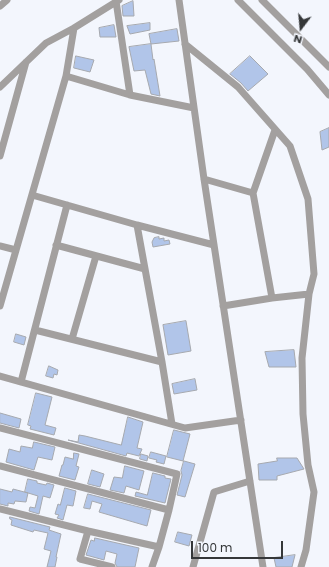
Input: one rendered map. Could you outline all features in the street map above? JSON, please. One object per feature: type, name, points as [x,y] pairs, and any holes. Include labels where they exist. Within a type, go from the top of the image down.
[{"type":"street","points":[[0,6],[7,0]]},
{"type":"street","points":[[179,0],[204,179],[263,567]]},
{"type":"street","points":[[238,0],[307,69],[329,95]]},
{"type":"street","points":[[262,0],[329,67]]},
{"type":"street","points":[[0,87],[46,43],[74,28],[117,1],[130,95]]},
{"type":"street","points":[[0,306],[2,286],[16,250],[66,76],[74,28]]},
{"type":"street","points":[[185,44],[238,87],[290,146],[308,199],[314,274],[309,294],[302,358],[303,414],[308,465],[314,492],[306,550],[301,567]]},
{"type":"street","points":[[0,156],[26,62]]},
{"type":"street","points":[[66,76],[130,95],[194,108]]},
{"type":"street","points":[[272,298],[253,193],[276,130]]},
{"type":"street","points":[[204,179],[253,193]]},
{"type":"street","points":[[32,195],[214,245]]},
{"type":"street","points":[[21,382],[67,205]]},
{"type":"street","points":[[137,225],[172,424]]},
{"type":"street","points":[[56,245],[145,270]]},
{"type":"street","points":[[0,246],[16,250]]},
{"type":"street","points":[[72,339],[96,256]]},
{"type":"street","points":[[223,306],[309,294]]},
{"type":"street","points":[[34,330],[162,362]]},
{"type":"street","points":[[0,376],[185,428],[241,420]]},
{"type":"street","points":[[0,428],[177,474],[169,510],[152,567]]},
{"type":"street","points":[[0,466],[169,510]]},
{"type":"street","points":[[193,567],[214,492],[250,481]]},
{"type":"street","points":[[0,509],[159,547]]},
{"type":"street","points":[[88,531],[80,559],[112,567]]},
{"type":"building","points":[[133,1],[134,16],[123,16],[122,6]]},
{"type":"building","points":[[150,23],[150,30],[130,34],[127,26]]},
{"type":"building","points":[[114,25],[116,37],[100,37],[99,28]]},
{"type":"building","points":[[177,29],[179,41],[151,44],[149,34]]},
{"type":"building","points":[[151,44],[160,96],[151,94],[145,70],[134,71],[129,47]]},
{"type":"building","points":[[76,56],[94,60],[90,72],[74,68]]},
{"type":"building","points":[[250,56],[268,74],[248,91],[230,74]]},
{"type":"building","points":[[329,128],[329,147],[322,150],[320,132]]},
{"type":"building","points":[[159,237],[159,239],[164,238],[164,241],[169,240],[170,244],[153,247],[152,242],[154,238]]},
{"type":"building","points":[[186,321],[191,351],[168,355],[163,325]]},
{"type":"building","points":[[16,334],[26,337],[24,345],[14,342]]},
{"type":"building","points":[[294,350],[296,367],[269,367],[265,352]]},
{"type":"building","points":[[49,366],[58,370],[57,375],[54,374],[53,378],[46,376]]},
{"type":"building","points":[[195,379],[197,390],[174,394],[172,384]]},
{"type":"building","points":[[36,393],[52,397],[45,425],[56,428],[54,435],[30,429],[31,426],[28,425]]},
{"type":"building","points":[[0,413],[21,419],[19,428],[0,423]]},
{"type":"building","points":[[128,417],[143,422],[137,448],[142,449],[139,456],[127,453],[126,456],[68,440],[78,442],[79,435],[121,445]]},
{"type":"building","points":[[174,430],[190,434],[183,461],[167,457]]},
{"type":"building","points":[[34,442],[55,447],[52,460],[38,457],[34,470],[6,462],[9,449],[20,452],[21,446],[32,448]]},
{"type":"building","points":[[151,452],[166,456],[164,464],[149,458]]},
{"type":"building","points":[[74,453],[79,454],[76,466],[79,467],[75,480],[59,476],[65,457],[73,459]]},
{"type":"building","points":[[141,454],[148,456],[147,461],[140,459]]},
{"type":"building","points":[[277,458],[297,458],[304,469],[277,476],[277,480],[259,480],[258,464],[277,461]]},
{"type":"building","points":[[184,461],[195,464],[185,497],[177,495]]},
{"type":"building","points":[[125,466],[144,471],[139,490],[126,486],[124,493],[110,490],[114,477],[122,478]]},
{"type":"building","points":[[92,470],[104,474],[100,487],[88,484]]},
{"type":"building","points":[[153,473],[171,479],[165,503],[135,496],[136,492],[147,495]]},
{"type":"building","points":[[28,479],[37,481],[37,483],[54,485],[50,498],[43,496],[39,514],[29,511],[30,507],[35,508],[38,496],[25,492]]},
{"type":"building","points":[[65,488],[76,491],[73,506],[67,505],[63,520],[57,518],[59,515],[55,514],[58,504],[60,505]]},
{"type":"building","points":[[0,489],[12,492],[13,489],[28,493],[26,502],[15,501],[14,504],[8,503],[8,506],[0,504]]},
{"type":"building","points":[[88,494],[151,510],[147,526],[99,512],[102,504],[92,501],[90,509],[84,508]]},
{"type":"building","points":[[10,517],[50,527],[49,530],[61,534],[55,567],[47,567],[51,551],[44,549],[48,533],[34,530],[33,532],[11,525],[12,520]]},
{"type":"building","points":[[178,532],[192,535],[189,546],[175,542]]},
{"type":"building","points":[[95,538],[139,548],[135,567],[117,567],[115,563],[117,554],[106,551],[104,560],[86,555],[91,540],[94,541]]},
{"type":"building","points":[[295,555],[292,567],[276,567],[274,558]]}]
